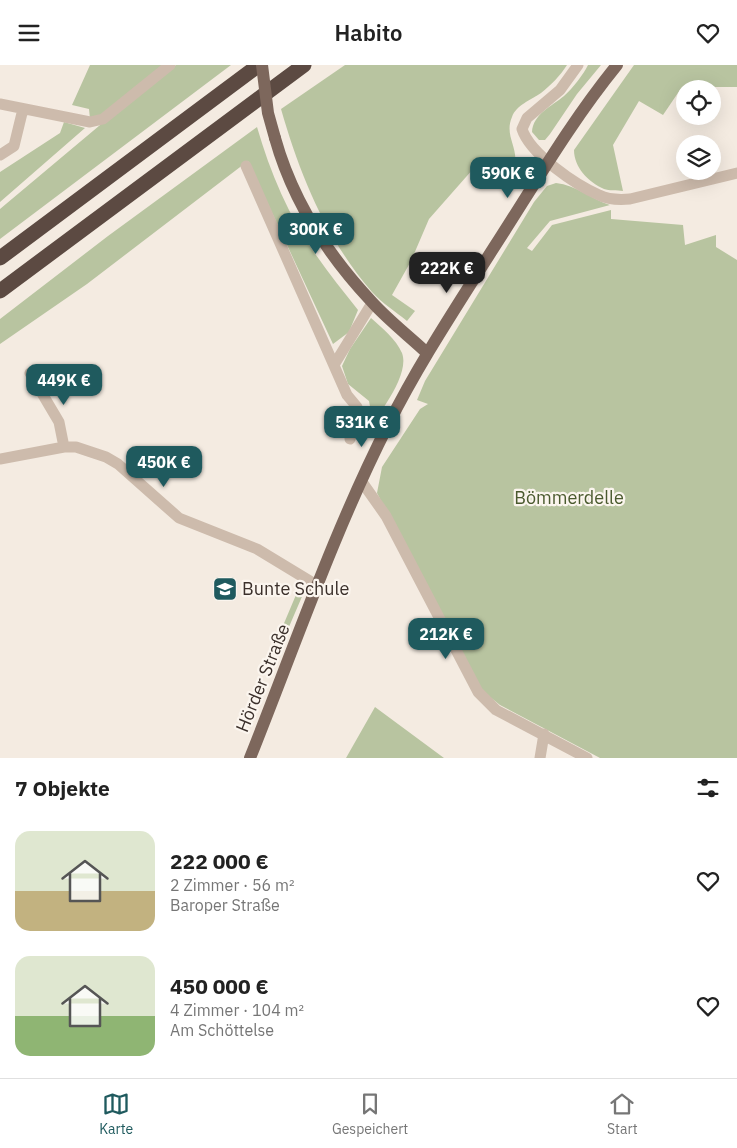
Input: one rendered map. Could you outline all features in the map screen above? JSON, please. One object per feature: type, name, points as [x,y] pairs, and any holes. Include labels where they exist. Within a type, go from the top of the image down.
[{"type":"highway","points":[[0,258],[260,65]]},
{"type":"highway","points":[[0,291],[304,65]]},
{"type":"main road","points":[[260,65],[268,113],[275,138],[290,180],[317,233],[350,278],[372,303],[427,353]]},
{"type":"main road","name":"Hörder Straße","points":[[250,758],[318,586],[388,426],[427,353],[548,161],[617,65]]},
{"type":"street","points":[[0,104],[90,123],[103,119],[170,65]]},
{"type":"street","points":[[578,65],[566,84],[533,112],[523,125],[525,137],[548,161],[599,195],[618,200],[630,199],[737,173]]},
{"type":"street","points":[[0,155],[14,147],[23,109]]},
{"type":"street","points":[[246,167],[347,395],[357,407],[350,439]]},
{"type":"street","points":[[334,365],[372,303]]},
{"type":"street","points":[[30,373],[59,422],[64,447]]},
{"type":"street","points":[[0,459],[64,447],[76,447],[106,457],[118,464],[179,518],[257,549],[318,586]]},
{"type":"street","points":[[362,482],[386,516],[478,692],[496,710],[587,758]]},
{"type":"street","points":[[540,758],[544,734]]},
{"type":"green space","points":[[90,65],[164,65],[99,117],[90,119],[89,109],[72,105]]},
{"type":"green space","points":[[176,65],[231,65],[0,239],[0,209],[149,84]]},
{"type":"green space","points":[[345,65],[567,65],[548,87],[520,106],[514,113],[510,125],[510,133],[515,162],[508,180],[481,160],[429,219],[411,261],[392,295],[415,311],[407,321],[372,292],[341,250],[316,205],[306,182],[281,109]]},
{"type":"green space","points":[[588,65],[601,65],[577,94],[550,134],[545,140],[539,140],[532,132],[539,115],[571,89]]},
{"type":"green space","points":[[634,65],[737,65],[737,87],[721,87],[721,80],[676,80],[676,96],[663,115],[639,101],[613,145],[623,191],[606,190],[587,178],[576,162],[574,150]]},
{"type":"green space","points":[[64,122],[85,128],[0,202],[0,172],[60,133]]},
{"type":"green space","points":[[257,127],[274,177],[297,225],[321,262],[358,310],[349,332],[333,344],[248,161],[87,284],[0,344],[0,319],[108,236]]},
{"type":"green space","name":"Bömmerdelle","points":[[556,183],[570,186],[610,205],[550,221],[527,248],[532,251],[552,225],[611,210],[611,219],[683,225],[685,245],[716,235],[716,247],[737,260],[737,758],[600,758],[500,705],[485,693],[470,674],[377,493],[382,467],[420,409],[428,404],[417,400],[425,381],[534,202],[547,186]]},
{"type":"green space","points":[[371,318],[396,343],[402,353],[403,363],[401,374],[389,399],[361,441],[353,438],[371,412],[369,401],[348,384],[342,366],[350,349]]},
{"type":"green space","points":[[301,583],[307,585],[279,650],[274,647]]},
{"type":"green space","points":[[375,707],[444,758],[346,758]]},
{"type":"place","name":"Bunte Schule","points":[[225,589]]}]
